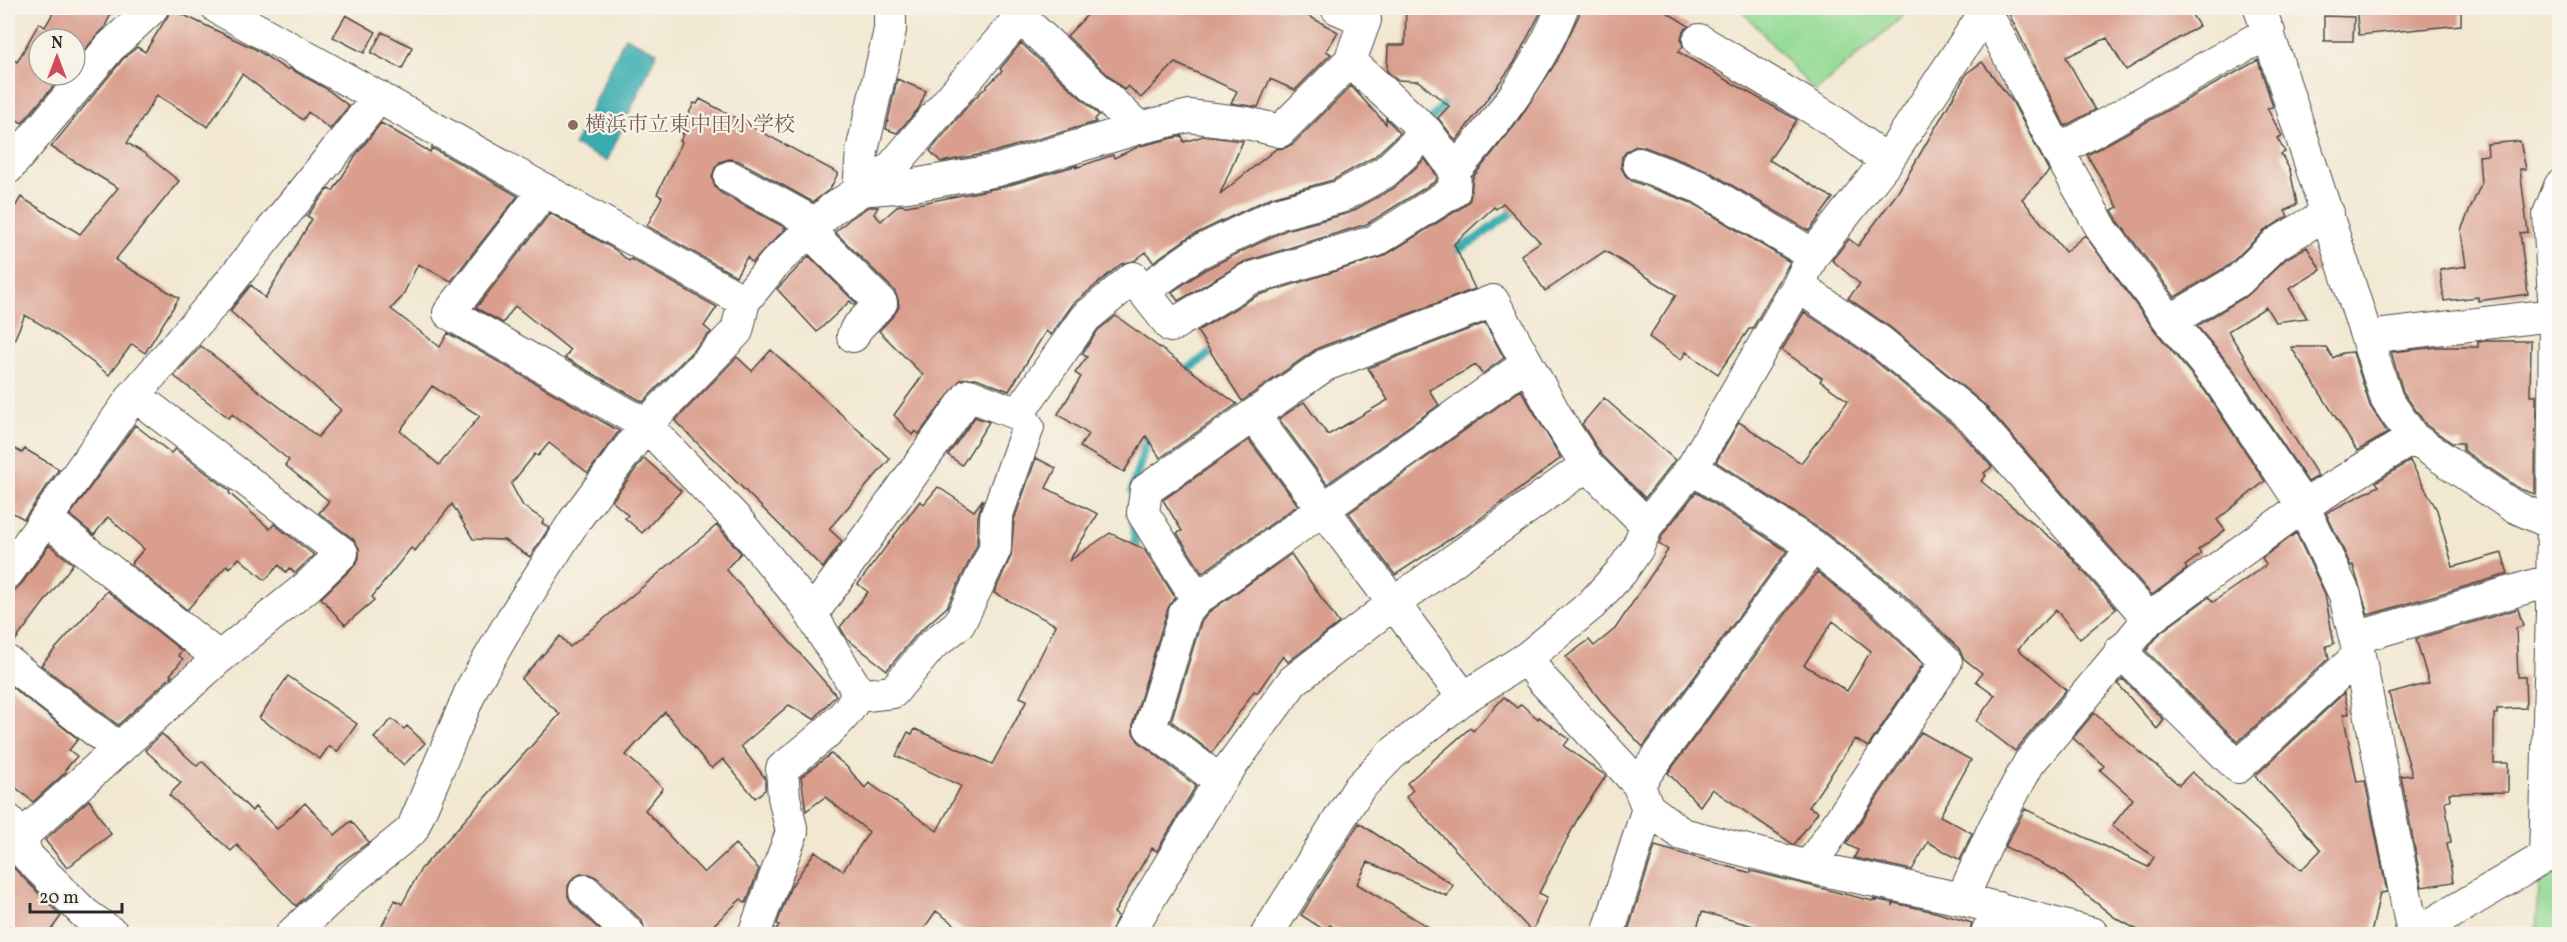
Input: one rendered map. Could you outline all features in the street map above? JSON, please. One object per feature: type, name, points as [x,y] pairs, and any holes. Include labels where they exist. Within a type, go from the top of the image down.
[{"type":"street","points":[[8,168],[110,47],[152,8]]},
{"type":"street","points":[[218,8],[744,301]]},
{"type":"street","points":[[859,190],[862,151],[890,30],[890,8]]},
{"type":"street","points":[[1138,285],[1171,326],[1249,279],[1375,241],[1454,191],[1455,170],[1491,129],[1550,39],[1562,8]]},
{"type":"street","points":[[1986,8],[2058,151],[2103,231],[2170,321],[2219,380],[2303,506],[2345,595],[2414,934],[2552,853],[2556,611],[2552,580],[2557,451],[2557,314],[2549,214],[2559,186]]},
{"type":"street","points":[[1276,932],[1359,789],[1392,754],[1464,698],[1528,657],[1591,605],[1622,571],[1637,549],[1647,525],[1692,468],[1798,286],[1813,255],[1887,161],[1986,8]]},
{"type":"street","points":[[292,934],[346,884],[412,830],[473,686],[575,520],[646,425],[737,331],[744,301],[775,263],[832,208],[877,180],[892,167],[1022,12],[1139,128]]},
{"type":"street","points":[[859,190],[908,186],[998,170],[1139,128],[1189,116],[1247,123],[1280,131],[1350,61],[1357,12]]},
{"type":"street","points":[[2058,151],[2264,20],[2387,400],[2413,438],[2511,505],[2553,524]]},
{"type":"street","points":[[1699,40],[1827,117],[1887,161]]},
{"type":"street","points":[[1350,61],[1427,132],[1455,170]]},
{"type":"street","points":[[8,572],[134,395],[215,301],[379,97]]},
{"type":"street","points":[[1020,415],[1024,405],[1085,318],[1138,285],[1269,218],[1340,197],[1385,172],[1427,132]]},
{"type":"street","points":[[1639,164],[1700,187],[1813,255]]},
{"type":"street","points":[[730,177],[813,228],[881,303],[856,329],[853,336]]},
{"type":"street","points":[[545,190],[449,313],[646,425],[736,519],[812,614],[857,690],[857,696],[848,710],[782,769],[784,797],[792,832],[754,934]]},
{"type":"street","points":[[2170,321],[2239,280],[2276,244],[2328,213]]},
{"type":"street","points":[[1138,285],[1176,245]]},
{"type":"street","points":[[1798,286],[1879,341],[1972,417],[2149,619]]},
{"type":"street","points":[[1197,599],[1143,513],[1146,490],[1325,365],[1493,301],[1527,364],[1587,465],[1647,525]]},
{"type":"street","points":[[2368,337],[2557,314]]},
{"type":"street","points":[[1220,781],[1150,728],[1185,613],[1197,599],[1527,364]]},
{"type":"street","points":[[113,934],[86,914],[27,856],[14,839],[119,749],[219,658],[308,586],[342,553],[134,395]]},
{"type":"street","points":[[812,614],[969,395],[1020,415],[1028,427],[996,517],[995,549],[958,624],[931,646],[893,692],[857,696]]},
{"type":"street","points":[[1254,416],[1464,698]]},
{"type":"street","points":[[1962,899],[1994,828],[2029,763],[2149,619],[2303,506],[2413,438]]},
{"type":"street","points":[[1128,934],[1220,781],[1293,681],[1394,603],[1587,465]]},
{"type":"street","points":[[1692,468],[1813,546],[1886,603],[1946,663],[1809,867]]},
{"type":"street","points":[[46,519],[219,658]]},
{"type":"street","points":[[1608,934],[1643,796],[1813,546]]},
{"type":"street","points":[[2120,651],[2238,767],[2357,646],[2552,580]]},
{"type":"street","points":[[1528,657],[1540,677],[1643,796],[1682,834],[1809,867],[1962,899],[1992,921],[2093,934]]},
{"type":"street","points":[[8,662],[119,749]]},
{"type":"street","points":[[602,897],[630,934]]},
{"type":"green space","points":[[1740,8],[1912,8],[1815,92]]},
{"type":"green space","points":[[2559,861],[2559,934],[2536,934],[2540,873]]},
{"type":"water","points":[[625,37],[657,52],[607,161],[574,145]]},
{"type":"building","points":[[56,8],[114,8],[104,28],[87,47],[87,27],[45,27]]},
{"type":"building","points":[[169,8],[255,49],[287,70],[289,68],[325,88],[349,106],[330,129],[308,112],[303,120],[242,74],[208,127],[157,95],[127,143],[144,153],[179,181],[115,260],[179,298],[145,353],[132,344],[109,375],[49,329],[25,315],[8,354],[8,218],[21,197],[80,234],[118,188],[51,147],[123,59],[137,47],[145,52],[169,14]]},
{"type":"building","points":[[1094,8],[1294,8],[1338,32],[1326,51],[1331,54],[1295,90],[1270,79],[1258,107],[1231,103],[1237,91],[1175,63],[1141,98],[1128,86],[1124,90],[1067,36]]},
{"type":"building","points":[[1406,8],[1543,8],[1514,63],[1456,141],[1438,118],[1449,106],[1418,81],[1397,80],[1387,71],[1388,45],[1405,45]]},
{"type":"building","points":[[1580,8],[1660,8],[1689,26],[1683,31],[1681,39],[1683,46],[1678,52],[1797,120],[1769,160],[1833,198],[1809,231],[1706,170],[1645,147],[1636,146],[1622,157],[1621,167],[1632,181],[1692,203],[1790,262],[1752,329],[1749,329],[1718,374],[1686,352],[1681,360],[1649,337],[1676,295],[1605,251],[1545,291],[1521,255],[1540,242],[1503,203],[1496,209],[1494,207],[1454,244],[1475,289],[1318,348],[1242,401],[1197,331],[1256,296],[1384,256],[1464,206],[1470,200],[1473,177],[1516,124],[1557,61],[1579,15]]},
{"type":"building","points":[[2006,8],[2188,8],[2199,26],[2126,70],[2107,38],[2066,57],[2095,110],[2065,126]]},
{"type":"building","points":[[2356,8],[2461,8],[2461,25],[2359,35]]},
{"type":"building","points":[[346,15],[376,32],[364,53],[333,37]]},
{"type":"building","points":[[2324,16],[2354,17],[2353,41],[2324,41]]},
{"type":"building","points":[[382,32],[412,47],[402,69],[371,53]]},
{"type":"building","points":[[1021,43],[1099,115],[1095,119],[1096,122],[994,152],[941,162],[930,151],[971,102],[1002,71],[1000,69]]},
{"type":"building","points":[[27,44],[27,87],[53,87],[22,123],[8,114],[8,55],[17,62]]},
{"type":"building","points":[[2258,60],[2273,107],[2267,108],[2282,136],[2277,138],[2285,152],[2281,154],[2290,170],[2297,204],[2285,211],[2288,216],[2264,231],[2228,266],[2175,297],[2118,221],[2112,210],[2118,207],[2087,155]]},
{"type":"building","points":[[1982,62],[2012,101],[2049,171],[2022,199],[2065,252],[2085,235],[2156,332],[2205,391],[2265,481],[2217,520],[2225,530],[2198,550],[2201,554],[2185,566],[2187,569],[2152,595],[1985,405],[1890,327],[1848,298],[1860,284],[1832,260],[1849,239],[1858,246],[1898,192],[1967,73]]},
{"type":"building","points":[[897,79],[926,91],[919,108],[897,133],[886,129]]},
{"type":"building","points":[[1351,86],[1386,124],[1386,118],[1400,133],[1374,157],[1333,180],[1272,197],[1189,237],[1153,262],[1146,252],[1134,261],[1121,264],[1073,304],[1051,335],[1046,331],[1009,391],[976,378],[961,379],[919,434],[915,431],[912,435],[894,415],[923,375],[879,331],[899,307],[898,299],[894,290],[835,232],[850,219],[868,207],[878,207],[874,214],[881,221],[899,205],[907,206],[1003,187],[1078,165],[1075,168],[1113,155],[1114,158],[1140,146],[1182,136],[1184,142],[1203,136],[1243,141],[1220,194],[1276,149],[1293,144]]},
{"type":"building","points":[[700,99],[838,173],[830,189],[813,202],[739,161],[729,159],[720,162],[712,177],[715,187],[721,193],[786,228],[752,263],[747,257],[736,276],[647,226],[662,197],[657,194],[682,142],[680,141],[684,134],[680,132],[694,103],[697,104]]},
{"type":"building","points":[[381,123],[430,152],[432,148],[518,196],[451,281],[418,264],[402,297],[391,309],[440,347],[448,333],[619,431],[588,473],[549,443],[538,456],[535,454],[511,484],[523,506],[544,520],[542,523],[549,528],[530,557],[504,540],[473,539],[452,504],[415,551],[411,548],[372,597],[374,600],[345,625],[321,598],[355,565],[359,558],[359,548],[353,539],[319,513],[329,501],[285,465],[289,460],[232,414],[229,418],[174,376],[201,346],[318,437],[341,410],[230,311],[251,285],[265,298],[312,219],[307,216],[328,189],[333,191],[356,155]],"holes":[[[432,386],[480,416],[439,465],[400,431]]]},
{"type":"building","points":[[2520,141],[2526,169],[2520,169],[2528,232],[2520,233],[2528,294],[2478,301],[2478,297],[2444,301],[2440,270],[2466,266],[2461,230],[2481,184],[2479,156],[2488,155],[2487,144]]},
{"type":"building","points":[[1425,159],[1437,176],[1436,181],[1367,224],[1244,262],[1178,301],[1172,292],[1206,269],[1286,230],[1349,213],[1394,188]]},
{"type":"building","points":[[550,213],[614,249],[629,261],[631,259],[717,307],[704,326],[711,332],[643,402],[565,358],[570,350],[515,306],[503,323],[476,308]]},
{"type":"building","points":[[2307,247],[2321,270],[2289,289],[2307,318],[2275,322],[2266,307],[2228,331],[2318,476],[2308,482],[2234,370],[2197,326],[2248,295],[2287,258]]},
{"type":"building","points":[[809,256],[856,303],[854,305],[850,301],[817,332],[777,289]]},
{"type":"building","points":[[1804,312],[1868,355],[1959,430],[1992,467],[1984,473],[1986,476],[1981,481],[2063,548],[2116,609],[2080,639],[2056,610],[2018,649],[2066,690],[2015,751],[1976,721],[1995,695],[1976,681],[1982,673],[1963,658],[1959,649],[1899,590],[1823,531],[1716,462],[1739,422],[1801,463],[1848,401],[1820,381],[1822,378],[1782,350]]},
{"type":"building","points":[[1116,316],[1237,404],[1160,458],[1146,436],[1124,472],[1080,447],[1088,434],[1058,414],[1081,377],[1075,373],[1087,357],[1082,354],[1098,330]]},
{"type":"building","points":[[1485,323],[1504,358],[1482,374],[1476,365],[1429,390],[1439,405],[1327,484],[1279,419],[1304,402],[1328,435],[1388,400],[1368,368]]},
{"type":"building","points":[[2531,341],[2530,396],[2536,396],[2535,494],[2520,489],[2463,450],[2463,443],[2452,443],[2426,425],[2403,392],[2391,352],[2438,347],[2478,347],[2478,342]]},
{"type":"building","points":[[2291,347],[2326,347],[2333,358],[2342,353],[2353,352],[2370,406],[2388,433],[2357,451]]},
{"type":"building","points":[[771,350],[890,459],[829,529],[842,541],[823,568],[675,421],[737,357],[752,371]]},
{"type":"building","points":[[1521,390],[1561,458],[1473,524],[1395,575],[1349,513]]},
{"type":"building","points":[[1604,398],[1675,460],[1645,498],[1601,454],[1582,424]]},
{"type":"building","points":[[975,417],[989,422],[962,465],[948,455]]},
{"type":"building","points":[[135,425],[171,453],[175,449],[230,491],[229,493],[270,529],[274,524],[314,555],[295,573],[289,568],[286,572],[279,565],[265,580],[239,558],[230,568],[227,565],[187,610],[131,564],[144,549],[108,517],[94,535],[70,515]]},
{"type":"building","points":[[1249,440],[1298,505],[1202,573],[1177,533],[1182,531],[1163,500]]},
{"type":"building","points":[[8,445],[22,453],[25,449],[59,469],[24,519],[8,510]]},
{"type":"building","points":[[644,458],[681,491],[642,533],[625,518],[628,515],[612,501]]},
{"type":"building","points":[[1036,458],[1056,468],[1046,488],[1098,514],[1069,561],[1110,533],[1144,549],[1175,597],[1168,608],[1133,723],[1133,733],[1139,742],[1196,786],[1157,851],[1152,848],[1114,913],[1118,916],[1110,934],[968,934],[936,911],[920,934],[773,934],[779,925],[777,924],[790,888],[815,851],[843,871],[869,832],[825,797],[806,811],[801,777],[831,754],[846,766],[865,788],[869,783],[937,831],[961,786],[896,756],[908,732],[912,734],[915,729],[992,764],[1027,700],[1020,697],[1056,625],[994,593],[1011,556],[1014,520]]},
{"type":"building","points":[[2410,461],[2437,510],[2453,567],[2502,553],[2508,574],[2368,615],[2353,565],[2351,566],[2326,513],[2379,486],[2376,482]]},
{"type":"building","points":[[938,487],[974,511],[983,499],[978,516],[977,545],[947,607],[917,634],[887,670],[847,639],[840,627],[868,592],[858,584],[920,501],[924,504]]},
{"type":"building","points":[[1696,492],[1787,551],[1643,747],[1609,711],[1566,657],[1589,640],[1594,646],[1615,629],[1668,550],[1659,544],[1663,534]]},
{"type":"building","points":[[717,525],[741,553],[726,569],[836,695],[814,719],[789,705],[741,746],[765,778],[765,790],[755,798],[723,759],[712,768],[709,766],[665,712],[626,755],[663,788],[645,810],[704,873],[735,844],[759,869],[746,903],[741,899],[704,934],[646,934],[642,921],[598,878],[590,874],[581,874],[573,878],[568,886],[568,896],[572,904],[604,934],[400,934],[382,926],[395,900],[402,904],[421,869],[560,714],[521,679],[560,636],[570,647]]},
{"type":"building","points":[[2296,533],[2325,594],[2334,644],[2326,646],[2329,658],[2238,742],[2146,651],[2161,632],[2209,597],[2213,602],[2266,565],[2262,558]]},
{"type":"building","points":[[49,545],[73,564],[12,645],[8,644],[8,597],[23,582]]},
{"type":"building","points":[[1291,554],[1339,623],[1288,662],[1283,656],[1257,693],[1254,691],[1212,753],[1171,721],[1201,622],[1209,612]]},
{"type":"building","points":[[1817,572],[1874,617],[1923,664],[1868,747],[1855,739],[1809,807],[1818,812],[1794,845],[1712,789],[1700,806],[1668,773]],"holes":[[[1833,621],[1871,651],[1847,691],[1804,665]]]},
{"type":"building","points":[[107,591],[182,651],[178,655],[183,659],[170,675],[172,676],[118,725],[41,665]]},
{"type":"building","points":[[2518,609],[2523,626],[2516,628],[2518,677],[2525,677],[2526,708],[2497,709],[2497,714],[2494,714],[2494,763],[2508,763],[2508,792],[2449,793],[2450,800],[2445,801],[2451,842],[2447,843],[2453,882],[2422,887],[2401,776],[2412,775],[2389,694],[2429,683],[2416,639]]},
{"type":"building","points":[[288,676],[357,724],[337,752],[329,746],[320,759],[259,718]]},
{"type":"building","points":[[2123,679],[2164,720],[2157,729],[2118,684]]},
{"type":"building","points":[[8,684],[78,739],[69,750],[77,756],[65,770],[66,772],[33,802],[8,781]]},
{"type":"building","points":[[2344,693],[2349,714],[2343,714],[2357,782],[2365,781],[2387,892],[2380,893],[2371,934],[2145,934],[2114,917],[2055,870],[2005,847],[2025,809],[2148,867],[2154,857],[2112,826],[2133,799],[2100,770],[2104,766],[2073,738],[2094,713],[2179,785],[2192,772],[2301,870],[2321,850],[2255,776]]},
{"type":"building","points":[[1504,697],[1517,708],[1521,704],[1538,719],[1539,717],[1569,739],[1564,746],[1606,776],[1578,818],[1539,893],[1547,897],[1532,932],[1406,797],[1413,790],[1407,783],[1470,728],[1473,731]]},
{"type":"building","points":[[392,719],[404,729],[407,726],[425,743],[404,765],[374,738]]},
{"type":"building","points":[[1921,732],[1971,760],[1940,816],[1972,833],[1960,860],[1928,842],[1912,870],[1854,858],[1858,850],[1846,844]]},
{"type":"building","points":[[162,734],[197,766],[202,761],[252,811],[255,807],[277,829],[305,803],[335,835],[351,821],[369,842],[339,864],[296,906],[237,845],[231,851],[169,795],[181,783],[145,750]]},
{"type":"building","points":[[89,800],[111,834],[67,868],[45,840]]},
{"type":"building","points":[[1359,823],[1453,885],[1447,896],[1368,862],[1357,884],[1440,934],[1345,934],[1330,925],[1326,931],[1301,915]]},
{"type":"building","points":[[1655,846],[1751,873],[1751,871],[1877,902],[1873,899],[1893,903],[1893,906],[1894,903],[1935,912],[1972,923],[1969,934],[1758,934],[1761,928],[1702,912],[1695,934],[1627,934]]},
{"type":"building","points":[[8,862],[61,916],[48,934],[8,934]]},
{"type":"waterway","points":[[1432,119],[1452,93]]},
{"type":"waterway","points":[[1446,255],[1475,240],[1522,205]]},
{"type":"waterway","points":[[1183,377],[1188,370],[1220,345]]},
{"type":"waterway","points":[[1132,491],[1146,442],[1153,428]]},
{"type":"waterway","points":[[1132,517],[1136,548],[1134,556]]},
{"type":"place","name":"横浜市立東中田小学校","points":[[573,125]]}]
